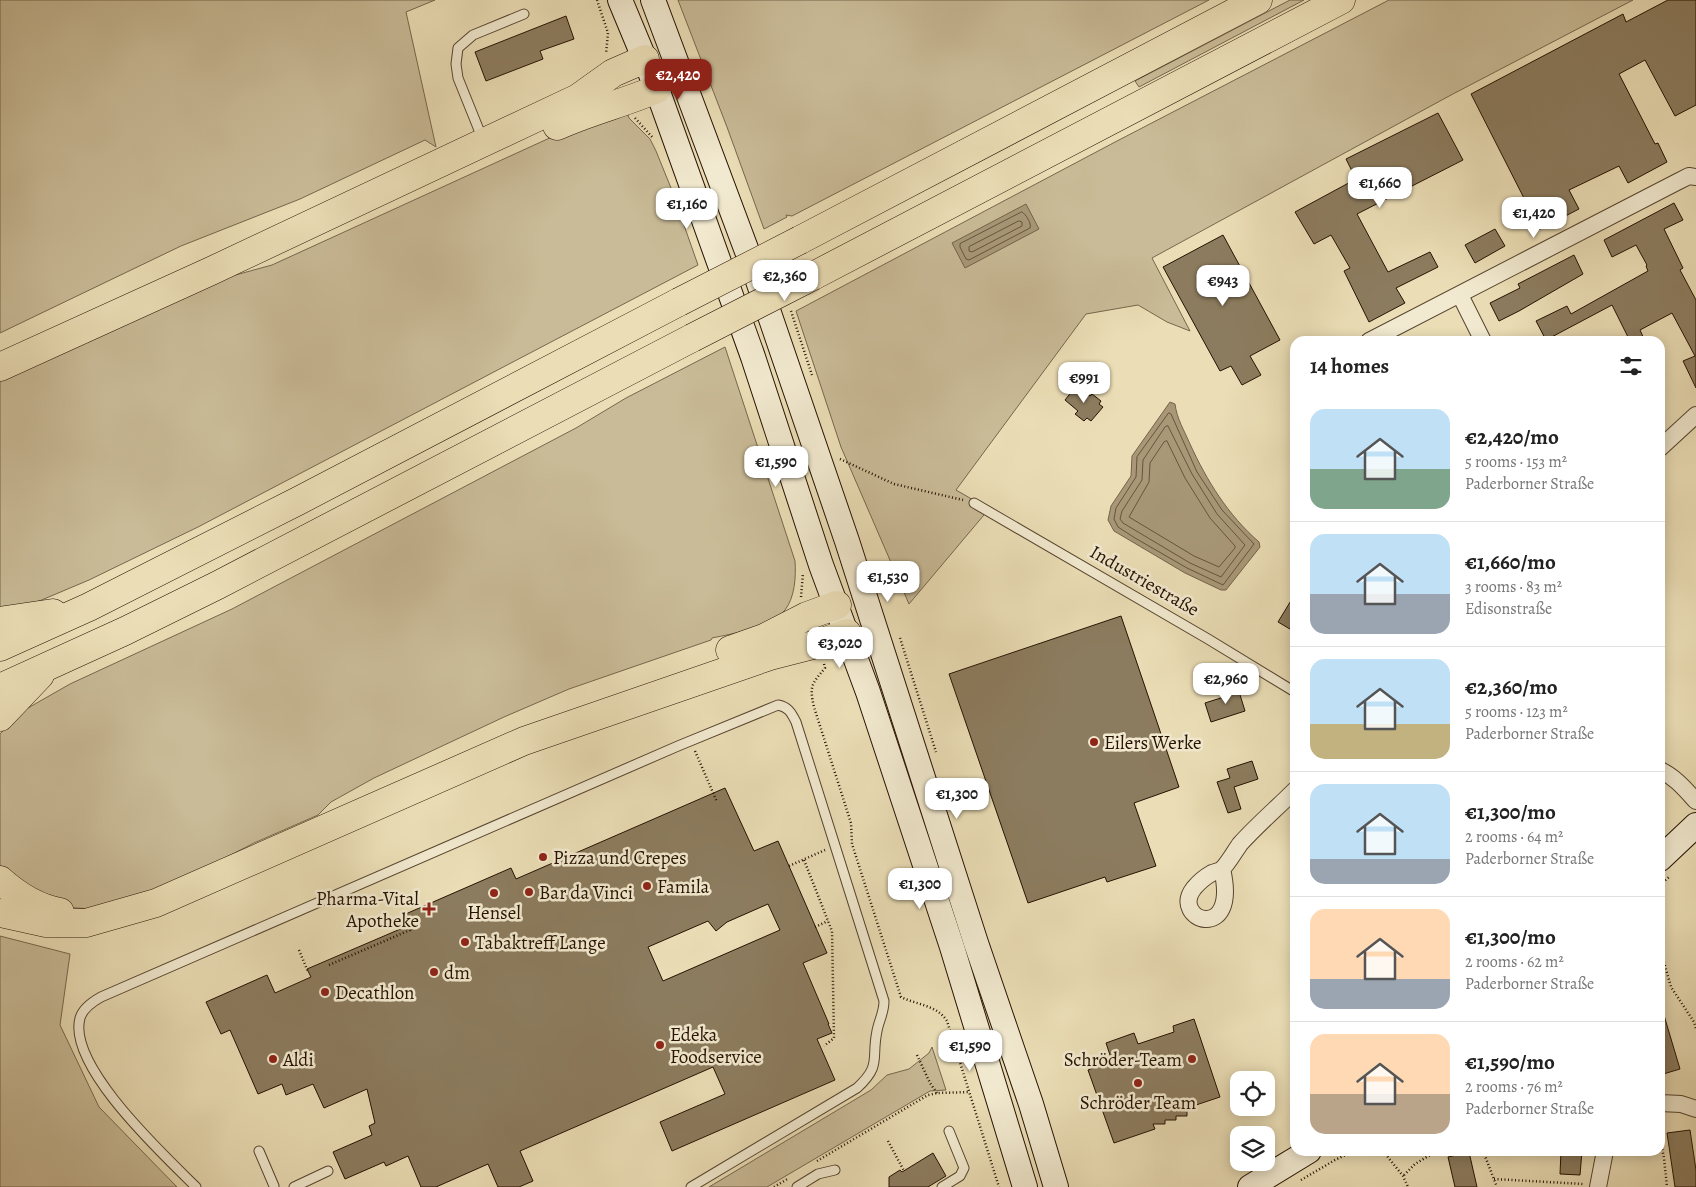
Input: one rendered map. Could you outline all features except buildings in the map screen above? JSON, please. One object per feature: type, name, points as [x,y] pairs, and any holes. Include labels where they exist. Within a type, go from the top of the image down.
[{"type":"highway","points":[[0,647],[89,607],[298,502],[1258,0]]},
{"type":"highway","points":[[0,688],[218,585],[1341,0]]},
{"type":"highway","points":[[0,367],[211,271],[484,143],[578,98],[613,73],[645,59]]},
{"type":"highway","points":[[211,271],[268,258],[582,115],[626,102],[657,89]]},
{"type":"highway","points":[[307,837],[447,760],[514,730],[764,638],[807,616],[837,605]]},
{"type":"highway","points":[[0,621],[89,607]]},
{"type":"highway","points":[[0,913],[46,923],[86,923],[156,903],[524,741],[770,656],[847,634]]},
{"type":"highway","points":[[0,718],[47,667]]},
{"type":"highway","points":[[0,880],[24,899],[47,910],[74,915],[111,916]]},
{"type":"main road","points":[[620,0],[657,89],[753,357],[821,565],[871,702],[952,947],[1025,1187]]},
{"type":"main road","points":[[653,0],[757,278],[875,624],[976,942],[1031,1104],[1056,1187]]},
{"type":"main road","points":[[645,59],[672,50]]},
{"type":"main road","points":[[657,89],[682,78]]},
{"type":"main road","points":[[837,605],[864,594]]},
{"type":"main road","points":[[847,634],[875,624]]},
{"type":"main road","points":[[1665,854],[1696,826]]},
{"type":"main road","points":[[1255,1186],[1301,1156]]},
{"type":"street","points":[[1379,336],[1679,181],[1689,176],[1696,177]]},
{"type":"street","points":[[1460,295],[1480,336]]},
{"type":"street","points":[[1665,443],[1696,415]]},
{"type":"street","points":[[1665,772],[1680,784],[1696,801]]},
{"type":"street","points":[[1222,869],[1242,843],[1290,795]]},
{"type":"street","points":[[1665,1103],[1695,1107]]},
{"type":"street","points":[[1598,1186],[1603,1156]]},
{"type":"lane","points":[[484,143],[458,78],[456,64],[458,48],[473,35],[524,14]]},
{"type":"lane","name":"Industriestraße","points":[[974,503],[1290,689]]},
{"type":"lane","points":[[196,1187],[116,1104],[98,1078],[82,1044],[79,1026],[80,1017],[90,1003],[109,993],[691,740],[770,707],[785,706],[796,722],[884,1001],[882,1017],[877,1028],[875,1062],[865,1081],[857,1088],[691,1187]]},
{"type":"lane","points":[[942,1187],[960,1176],[964,1168],[950,1131]]},
{"type":"lane","points":[[259,1151],[273,1187]]},
{"type":"lane","points":[[797,1187],[818,1174],[835,1170]]},
{"type":"lane","points":[[294,1187],[328,1171]]},
{"type":"path","points":[[840,459],[894,484],[974,503]]},
{"type":"path","points":[[825,668],[813,682],[811,690],[812,700],[851,823],[852,844],[901,997],[913,1004],[942,1012],[947,1021],[999,1187]]},
{"type":"path","points":[[691,740],[717,802]]},
{"type":"path","points":[[789,866],[834,846]]},
{"type":"path","points":[[804,860],[832,931],[833,938],[834,1038],[824,1046]]},
{"type":"path","points":[[329,965],[410,930],[405,919],[411,920]]},
{"type":"path","points":[[815,927],[828,921]]},
{"type":"path","points":[[299,950],[308,972]]},
{"type":"path","points":[[1665,966],[1671,987],[1695,1022],[1696,1029]]},
{"type":"path","points":[[917,1055],[930,1083],[938,1093]]},
{"type":"path","points":[[815,1162],[928,1096],[938,1093],[970,1092]]},
{"type":"path","points":[[888,1141],[904,1171]]},
{"type":"path","points":[[1296,1182],[1343,1156]]},
{"type":"path","points":[[1387,1156],[1403,1176],[1408,1187]]},
{"type":"path","points":[[1403,1176],[1415,1164],[1428,1156]]},
{"type":"path","points":[[1485,1156],[1497,1187]]},
{"type":"path","points":[[1664,1156],[1667,1187]]},
{"type":"path","points":[[774,1187],[790,1177]]},
{"type":"path","points":[[1494,1178],[1598,1186]]},
{"type":"shaded area","points":[[0,0],[435,0],[406,12],[436,147],[425,140],[300,199],[181,246],[0,333]]},
{"type":"shaded area","points":[[678,0],[1209,0],[792,216],[786,215],[787,217],[764,229]]},
{"type":"shaded area","points":[[1290,0],[1304,0],[1139,87],[1135,81]]},
{"type":"shaded area","points":[[1389,0],[1633,0],[1451,95],[1152,258],[1190,331],[1167,322],[1138,305],[1086,314],[956,490],[989,509],[909,604],[841,447],[796,311]]},
{"type":"shaded area","points":[[620,114],[628,115],[650,139],[671,188],[698,265],[198,527],[89,580],[25,607],[0,614],[0,376],[221,279],[272,265],[554,136]]},
{"type":"shaded area","points":[[725,347],[795,561],[793,593],[785,610],[779,616],[751,629],[712,638],[711,640],[569,689],[504,717],[374,778],[331,802],[318,815],[254,843],[180,881],[131,901],[92,909],[61,907],[0,868],[0,734],[21,712],[70,684],[232,609],[576,428],[626,398]]},
{"type":"shaded area","points":[[0,936],[70,954],[60,1025],[99,1107],[177,1187],[0,1187]]},
{"type":"shaded area","points":[[932,1047],[946,1090],[930,1091],[767,1187],[709,1187],[871,1090],[887,1075],[909,1069],[929,1053]]},
{"type":"water","points":[[1026,204],[1039,229],[965,268],[952,243]]},
{"type":"water","points":[[1170,402],[1175,404],[1183,429],[1219,497],[1248,532],[1259,542],[1260,547],[1226,590],[1221,590],[1185,573],[1114,531],[1108,520],[1111,506],[1131,476],[1132,456]]},
{"type":"place","name":"Eilers Werke","points":[[1094,742]]},
{"type":"place","name":"Pizza und Crepes","points":[[543,857]]},
{"type":"place","name":"Famila","points":[[647,886]]},
{"type":"place","name":"Bar da Vinci","points":[[529,892]]},
{"type":"place","name":"Hensel","points":[[494,893]]},
{"type":"place","name":"Pharma-Vital Apotheke","points":[[429,909]]},
{"type":"place","name":"Tabaktreff Lange","points":[[465,942]]},
{"type":"place","name":"dm","points":[[434,972]]},
{"type":"place","name":"Decathlon","points":[[325,992]]},
{"type":"place","name":"Edeka Foodservice","points":[[660,1045]]},
{"type":"place","name":"Aldi","points":[[273,1059]]},
{"type":"place","name":"Schröder-Team","points":[[1192,1059]]},
{"type":"place","name":"Schröder Team","points":[[1138,1083]]}]
